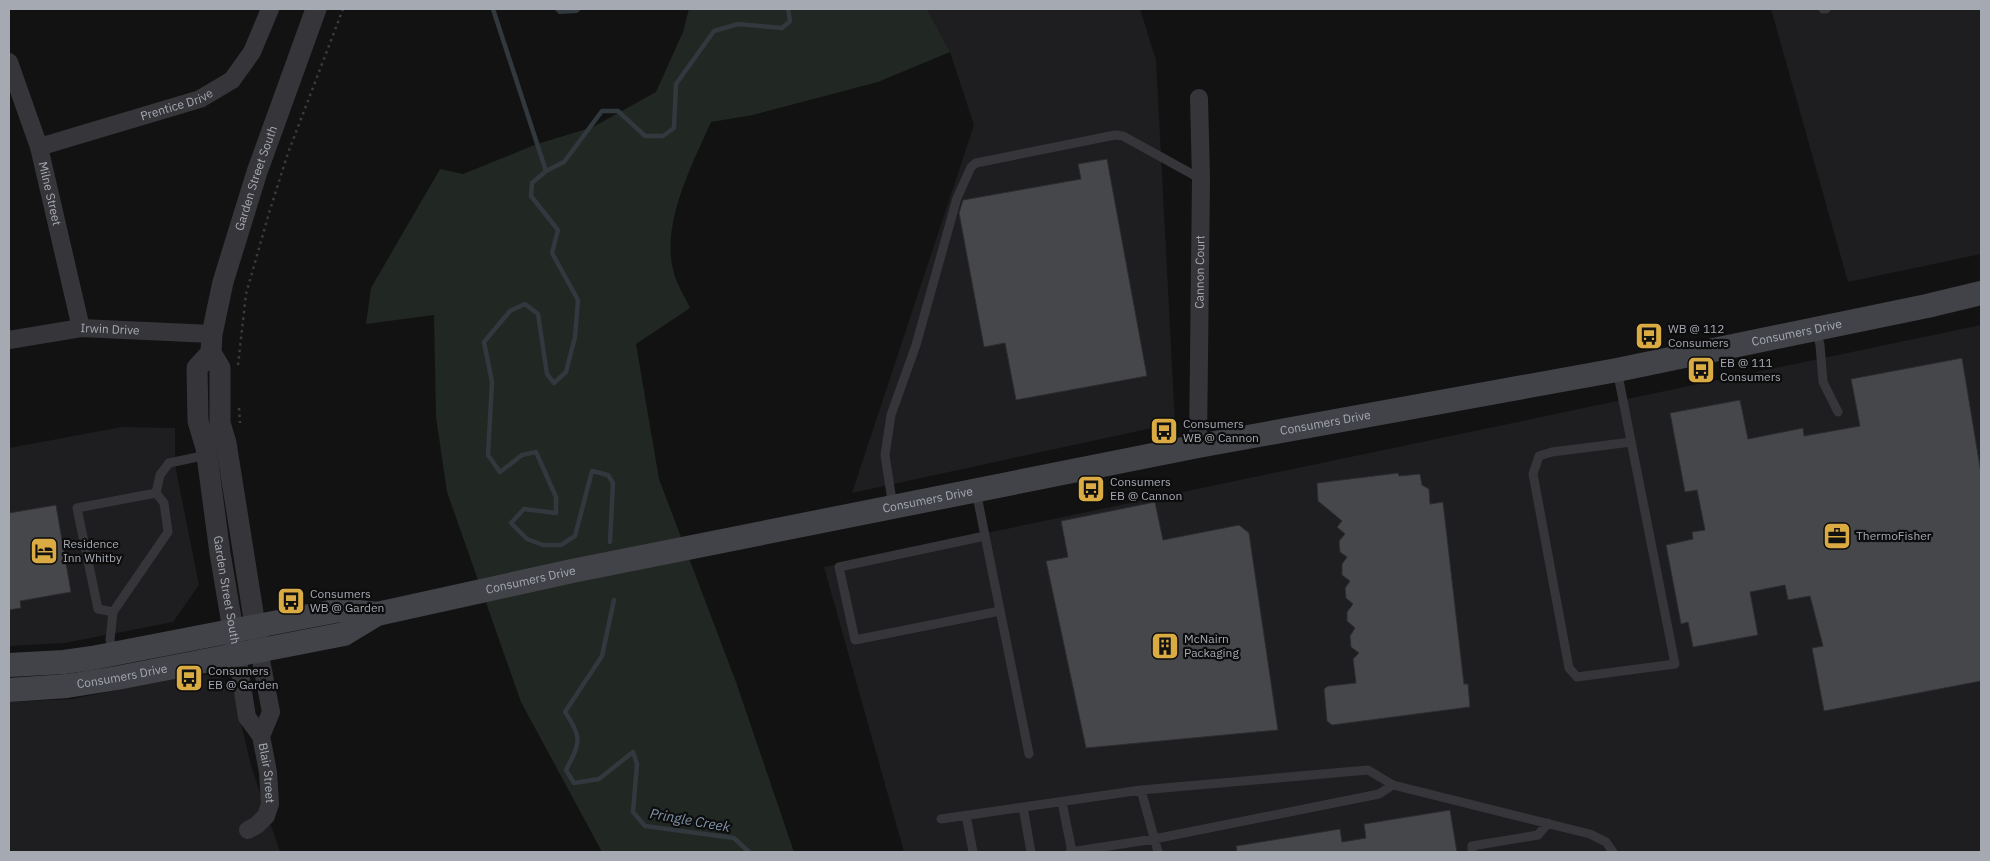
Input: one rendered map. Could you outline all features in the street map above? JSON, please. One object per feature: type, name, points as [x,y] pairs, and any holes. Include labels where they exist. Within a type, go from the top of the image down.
[{"type":"main road","name":"Consumers Drive","points":[[9,665],[64,662],[114,654],[340,610],[377,614],[572,571],[641,559],[1198,446],[1617,370],[1816,329],[1981,292]]},
{"type":"main road","name":"Consumers Drive","points":[[9,690],[67,686],[344,634],[377,614]]},
{"type":"street","name":"Prentice Drive","points":[[39,147],[200,99],[216,90],[232,80],[252,52],[270,9]]},
{"type":"street","name":"Garden Street South","points":[[248,652],[207,455],[198,421],[197,368],[212,343],[223,282],[234,240],[316,9]]},
{"type":"street","name":"Milne Street","points":[[9,62],[39,147],[81,328]]},
{"type":"street","name":"Cannon Court","points":[[1198,446],[1201,179],[1199,98]]},
{"type":"street","name":"Irwin Drive","points":[[9,340],[81,328],[212,343]]},
{"type":"street","name":"Garden Street South","points":[[212,343],[220,368],[220,423],[226,443],[244,628]]},
{"type":"street","name":"Blair Street","points":[[248,652],[247,717],[262,736]]},
{"type":"street","name":"Blair Street","points":[[248,652],[270,712],[262,736],[268,772],[270,804],[266,816],[257,825],[248,830]]},
{"type":"lane","points":[[893,508],[885,455],[890,415],[916,346],[957,198],[971,167],[976,163],[1104,135],[1116,135],[1123,136],[1201,179]]},
{"type":"lane","points":[[1816,329],[1820,346],[1823,382],[1838,412]]},
{"type":"lane","points":[[1617,370],[1675,664],[1577,677],[1569,668],[1533,474],[1539,456],[1545,454],[1631,442]]},
{"type":"lane","points":[[156,494],[160,475],[169,462],[207,455]]},
{"type":"lane","points":[[976,490],[1029,754]]},
{"type":"lane","points":[[114,654],[110,640],[113,612],[168,532],[164,503],[156,494]]},
{"type":"lane","points":[[113,612],[98,608],[77,508],[156,494]]},
{"type":"lane","points":[[986,536],[839,567],[855,640],[1000,611]]},
{"type":"lane","points":[[941,819],[1141,790],[1368,770],[1393,785],[1590,834],[1606,842],[1613,852]]},
{"type":"lane","points":[[1062,802],[1071,852],[1154,839],[1379,794],[1393,785]]},
{"type":"lane","points":[[1141,790],[1158,852]]},
{"type":"lane","points":[[1023,807],[1031,852]]},
{"type":"lane","points":[[966,815],[973,852]]},
{"type":"lane","points":[[1472,852],[1472,846],[1538,836],[1548,823]]},
{"type":"path","points":[[238,367],[246,294],[266,222],[288,153],[342,9]]},
{"type":"path","points":[[239,406],[240,426]]},
{"type":"shaded area","points":[[554,9],[582,9],[577,13],[559,14]]},
{"type":"shaded area","points":[[689,9],[927,9],[950,52],[878,82],[753,115],[711,122],[687,176],[680,196],[671,235],[674,273],[690,308],[636,344],[659,479],[736,682],[794,852],[602,852],[521,702],[447,492],[436,417],[434,315],[366,324],[371,288],[440,169],[463,174],[537,144],[593,127],[656,92],[683,32]]},
{"type":"shaded area","points":[[927,9],[1140,9],[1156,60],[1175,423],[852,493],[974,125],[950,52]]},
{"type":"shaded area","points":[[1771,9],[1981,9],[1981,254],[1848,282]]},
{"type":"shaded area","points":[[1981,325],[1981,852],[904,852],[824,567]]},
{"type":"shaded area","points":[[122,427],[175,428],[175,465],[199,585],[173,622],[65,643],[9,646],[9,448]]},
{"type":"shaded area","points":[[198,674],[220,677],[234,693],[251,766],[280,852],[9,852],[9,702],[72,699]]},
{"type":"building","points":[[1107,159],[1147,376],[1016,400],[1005,343],[984,347],[959,213],[963,200],[1081,179],[1078,164]]},
{"type":"building","name":"ThermoFisher","points":[[1962,358],[1981,473],[1981,681],[1824,711],[1812,648],[1823,646],[1810,596],[1788,600],[1785,585],[1750,592],[1758,635],[1693,647],[1688,622],[1681,624],[1666,545],[1693,539],[1692,532],[1705,530],[1697,490],[1685,492],[1670,413],[1740,400],[1748,439],[1803,428],[1804,436],[1860,426],[1851,379]]},
{"type":"building","points":[[1398,473],[1399,476],[1420,474],[1422,485],[1429,489],[1430,504],[1443,502],[1464,684],[1468,684],[1470,707],[1332,725],[1327,721],[1324,689],[1328,686],[1356,683],[1353,659],[1359,653],[1351,647],[1350,636],[1355,628],[1347,621],[1347,612],[1353,604],[1346,598],[1345,588],[1350,581],[1342,575],[1342,564],[1347,557],[1340,552],[1339,541],[1345,534],[1337,527],[1342,521],[1318,501],[1317,483]]},
{"type":"building","name":"McNairn Packaging","points":[[1155,502],[1163,540],[1239,525],[1249,533],[1278,730],[1086,748],[1046,561],[1068,557],[1061,521]]},
{"type":"building","name":"Residence Inn Whitby","points":[[56,505],[71,592],[20,601],[21,608],[9,610],[9,513]]},
{"type":"building","points":[[1450,810],[1457,852],[1237,852],[1236,846],[1340,829],[1342,842],[1366,838],[1364,824]]},
{"type":"waterway","points":[[493,9],[546,171]]},
{"type":"waterway","name":"Pringle Creek","points":[[610,542],[613,483],[608,475],[592,471],[575,536],[561,545],[543,545],[527,539],[511,523],[524,509],[556,513],[556,497],[536,452],[522,455],[500,472],[488,455],[492,382],[484,342],[510,311],[525,304],[538,314],[547,374],[554,383],[566,372],[575,337],[578,300],[552,253],[558,230],[531,196],[532,183],[546,171],[564,162],[602,111],[618,111],[645,136],[663,136],[674,128],[676,84],[714,31],[738,24],[782,28],[790,21],[788,9]]},
{"type":"waterway","name":"Pringle Creek","points":[[614,600],[602,656],[565,712],[575,728],[578,741],[566,770],[574,783],[599,779],[633,752],[637,764],[633,812],[645,826],[734,838],[749,852]]},
{"type":"place","name":"WB @ 112 Consumers","points":[[1649,336]]},
{"type":"place","name":"EB @ 111 Consumers","points":[[1701,370]]},
{"type":"place","name":"Consumers WB @ Cannon","points":[[1164,431]]},
{"type":"place","name":"Consumers EB @ Cannon","points":[[1091,489]]},
{"type":"place","name":"ThermoFisher","points":[[1837,536]]},
{"type":"place","name":"Residence Inn Whitby","points":[[44,551]]},
{"type":"place","name":"Consumers WB @ Garden","points":[[291,601]]},
{"type":"place","name":"McNairn Packaging","points":[[1165,646]]},
{"type":"place","name":"Consumers EB @ Garden","points":[[189,678]]}]
